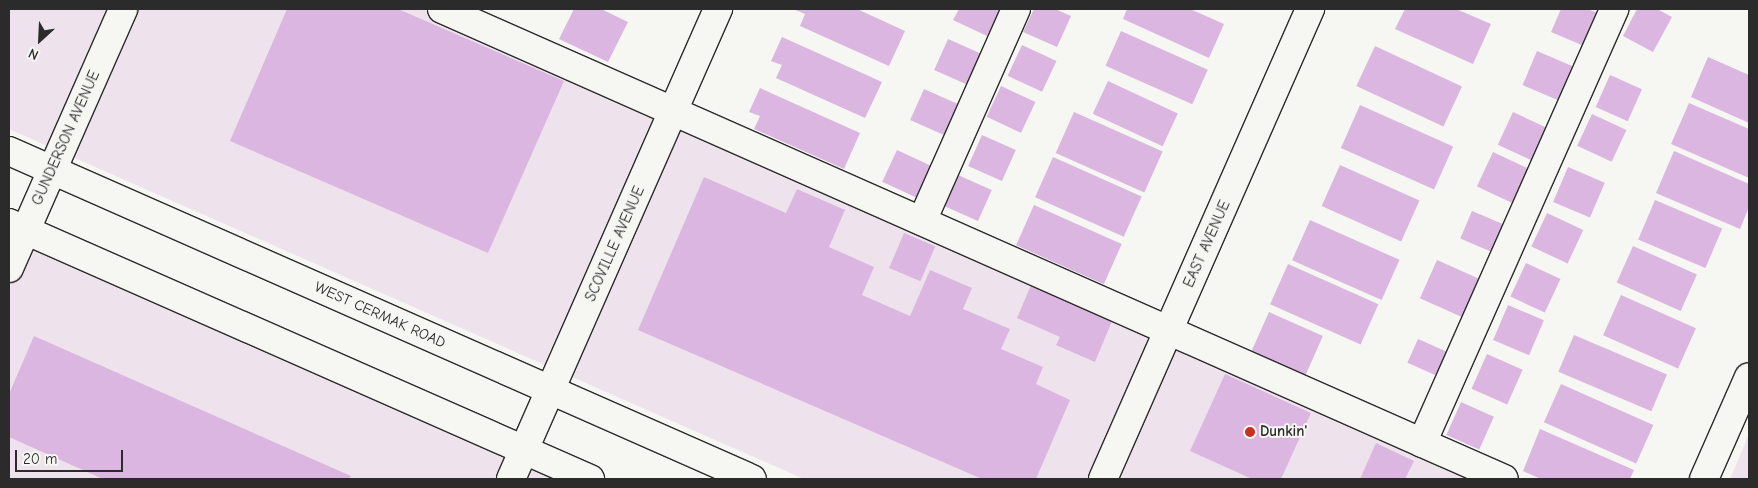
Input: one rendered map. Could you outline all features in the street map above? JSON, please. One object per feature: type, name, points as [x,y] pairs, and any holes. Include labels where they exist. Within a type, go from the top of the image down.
[{"type":"street","name":"GUNDERSON AVENUE","points":[[9,268],[17,227],[52,170],[123,9]]},
{"type":"street","points":[[442,9],[1504,479]]},
{"type":"street","name":"SCOVILLE AVENUE","points":[[511,479],[718,9]]},
{"type":"street","points":[[922,221],[1016,9]]},
{"type":"street","name":"EAST AVENUE","points":[[1102,479],[1310,9]]},
{"type":"street","points":[[1422,443],[1614,9]]},
{"type":"street","name":"WEST CERMAK ROAD","points":[[9,151],[752,479]]},
{"type":"street","points":[[17,227],[590,479]]},
{"type":"street","points":[[1704,479],[1749,377]]},
{"type":"shaded area","points":[[9,9],[467,9],[1520,479],[804,479],[9,129]]},
{"type":"shaded area","points":[[9,228],[576,479],[9,479]]},
{"type":"shaded area","points":[[1749,434],[1749,479],[1730,479]]},
{"type":"building","points":[[287,9],[398,9],[564,81],[488,253],[230,141]]},
{"type":"building","points":[[574,9],[601,9],[628,22],[608,62],[559,39]]},
{"type":"building","points":[[793,9],[857,9],[905,31],[889,66],[800,26],[805,14]]},
{"type":"building","points":[[959,9],[1000,9],[987,36],[953,20]]},
{"type":"building","points":[[1034,9],[1055,9],[1071,16],[1057,47],[1023,32]]},
{"type":"building","points":[[1127,9],[1190,9],[1224,24],[1209,58],[1123,19]]},
{"type":"building","points":[[1405,9],[1456,9],[1491,24],[1473,64],[1395,29]]},
{"type":"building","points":[[1561,9],[1587,9],[1598,13],[1584,46],[1551,32]]},
{"type":"building","points":[[1637,9],[1657,9],[1672,17],[1653,52],[1623,36]]},
{"type":"building","points":[[1121,31],[1208,70],[1192,104],[1106,66]]},
{"type":"building","points":[[782,37],[882,82],[865,118],[776,78],[782,65],[771,61]]},
{"type":"building","points":[[948,39],[982,54],[968,85],[934,70]]},
{"type":"building","points":[[1022,45],[1056,61],[1042,92],[1008,76]]},
{"type":"building","points":[[1375,46],[1462,87],[1443,126],[1356,86]]},
{"type":"building","points":[[1537,51],[1574,67],[1559,101],[1523,85]]},
{"type":"building","points":[[1708,57],[1749,75],[1749,123],[1691,97]]},
{"type":"building","points":[[1610,75],[1642,89],[1628,121],[1596,107]]},
{"type":"building","points":[[1108,81],[1178,114],[1163,146],[1093,114]]},
{"type":"building","points":[[1001,86],[1035,102],[1021,133],[987,117]]},
{"type":"building","points":[[760,88],[860,133],[844,169],[754,129],[760,116],[749,112]]},
{"type":"building","points":[[924,89],[958,104],[944,135],[910,120]]},
{"type":"building","points":[[1689,103],[1749,129],[1749,178],[1671,144]]},
{"type":"building","points":[[1360,105],[1453,146],[1434,189],[1341,148]]},
{"type":"building","points":[[1074,112],[1163,151],[1144,193],[1056,153]]},
{"type":"building","points":[[1513,112],[1547,128],[1532,161],[1498,145]]},
{"type":"building","points":[[1592,114],[1626,130],[1612,162],[1577,146]]},
{"type":"building","points":[[982,135],[1016,150],[1002,181],[968,166]]},
{"type":"building","points":[[897,150],[931,166],[917,198],[882,182]]},
{"type":"building","points":[[1674,151],[1749,184],[1749,207],[1740,229],[1656,193]]},
{"type":"building","points":[[1493,152],[1534,171],[1518,205],[1477,186]]},
{"type":"building","points":[[1053,157],[1142,196],[1124,237],[1035,197]]},
{"type":"building","points":[[1340,165],[1419,200],[1401,241],[1322,206]]},
{"type":"building","points":[[1568,167],[1605,183],[1590,218],[1553,202]]},
{"type":"building","points":[[958,175],[992,190],[978,221],[944,206]]},
{"type":"building","points":[[704,177],[786,213],[797,189],[845,210],[829,247],[874,267],[862,295],[910,316],[930,270],[972,288],[963,309],[1010,329],[1001,349],[1043,367],[1036,384],[1070,400],[1036,479],[982,479],[638,330]]},
{"type":"building","points":[[1655,200],[1722,229],[1705,268],[1638,240]]},
{"type":"building","points":[[1034,205],[1122,244],[1104,284],[1016,245]]},
{"type":"building","points":[[1472,211],[1507,226],[1495,253],[1460,239]]},
{"type":"building","points":[[1547,213],[1583,230],[1568,263],[1531,247]]},
{"type":"building","points":[[1310,220],[1400,260],[1382,300],[1292,260]]},
{"type":"building","points":[[904,233],[935,246],[920,281],[889,268]]},
{"type":"building","points":[[1633,246],[1697,274],[1681,311],[1617,283]]},
{"type":"building","points":[[1437,260],[1482,280],[1465,318],[1420,298]]},
{"type":"building","points":[[1526,263],[1560,279],[1545,313],[1510,297]]},
{"type":"building","points":[[1288,264],[1378,304],[1361,344],[1270,304]]},
{"type":"building","points":[[1031,285],[1112,321],[1095,362],[1056,345],[1060,337],[1017,318]]},
{"type":"building","points":[[1621,295],[1696,328],[1678,369],[1603,335]]},
{"type":"building","points":[[1508,305],[1544,320],[1529,355],[1493,340]]},
{"type":"building","points":[[1269,312],[1323,336],[1305,375],[1252,351]]},
{"type":"building","points":[[1574,335],[1667,374],[1651,411],[1558,372]]},
{"type":"building","points":[[34,336],[351,476],[349,479],[103,479],[9,437],[9,394]]},
{"type":"building","points":[[1418,339],[1449,353],[1438,377],[1407,363]]},
{"type":"building","points":[[1487,354],[1523,370],[1507,405],[1472,389]]},
{"type":"building","name":"Dunkin'","points":[[1225,374],[1311,413],[1281,479],[1252,479],[1190,451]]},
{"type":"building","points":[[1561,384],[1653,425],[1636,463],[1544,422]]},
{"type":"building","points":[[1461,402],[1494,417],[1479,450],[1446,435]]},
{"type":"building","points":[[1540,429],[1634,470],[1630,479],[1541,479],[1523,471]]},
{"type":"building","points":[[1376,443],[1414,461],[1405,479],[1360,479]]},
{"type":"place","name":"Dunkin'","points":[[1250,432]]}]
